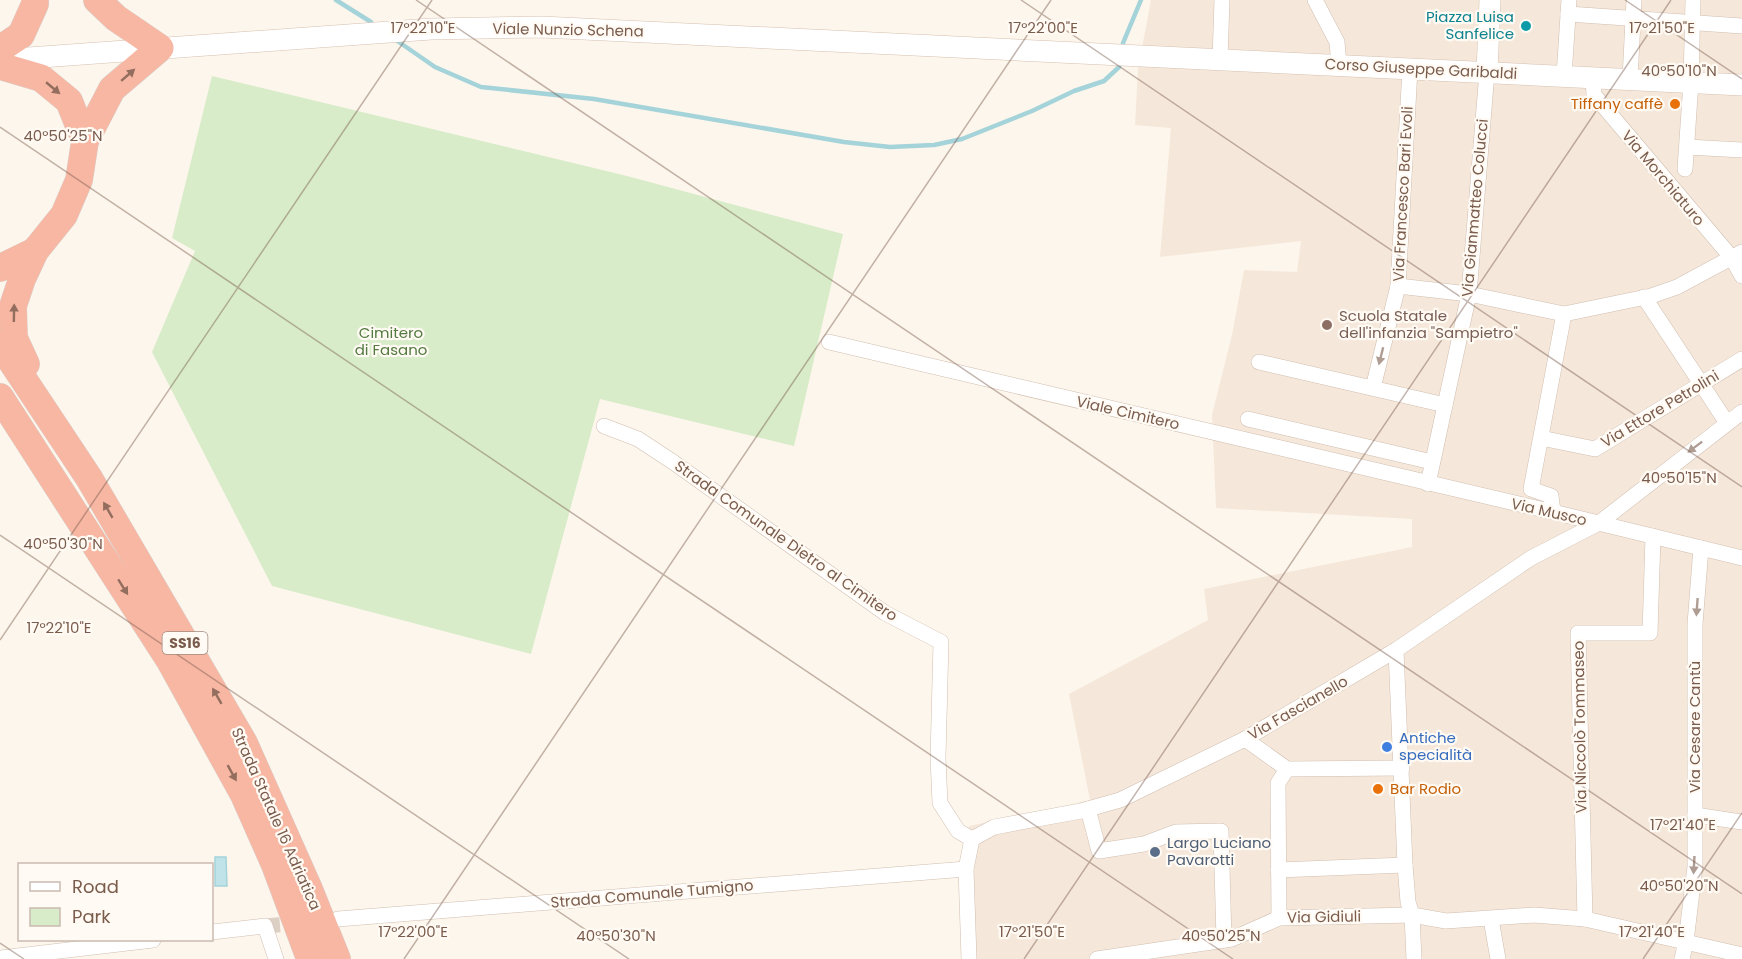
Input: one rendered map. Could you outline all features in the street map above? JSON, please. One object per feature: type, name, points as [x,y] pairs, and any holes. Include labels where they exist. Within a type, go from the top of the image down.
[{"type":"highway","points":[[0,49],[21,35],[36,0]]},
{"type":"highway","points":[[90,478],[32,377],[14,338],[13,306],[35,251],[64,215],[79,180],[85,141],[112,89],[160,48],[116,18],[97,0]]},
{"type":"highway","points":[[0,66],[41,78],[69,101],[85,141]]},
{"type":"highway","points":[[0,268],[35,251]]},
{"type":"highway","name":"Strada Statale 16 Adriatica","points":[[0,344],[90,478],[244,743],[309,889],[337,959]]},
{"type":"highway","name":"Strada Statale 16 Adriatica","points":[[0,397],[170,662],[244,795],[275,865],[310,959]]},
{"type":"highway","points":[[0,407],[44,466]]},
{"type":"street","points":[[1220,60],[1222,0]]},
{"type":"street","points":[[1315,0],[1337,42],[1339,65]]},
{"type":"street","points":[[1486,72],[1490,0]]},
{"type":"street","points":[[1630,79],[1634,0]]},
{"type":"street","points":[[1685,169],[1691,82],[1693,0]]},
{"type":"street","points":[[1564,76],[1568,7],[1633,18],[1742,26]]},
{"type":"street","name":"Viale Nunzio Schena","points":[[0,60],[431,29],[542,27],[1100,54]]},
{"type":"street","name":"Corso Giuseppe Garibaldi","points":[[1100,54],[1742,85]]},
{"type":"street","name":"Via Francesco Bari Evoli","points":[[1373,388],[1398,286],[1410,69]]},
{"type":"street","name":"Via Gianmatteo Colucci","points":[[1428,484],[1469,294],[1486,72]]},
{"type":"street","name":"Via Morchiaturo","points":[[1593,77],[1594,95],[1737,255],[1742,276]]},
{"type":"street","points":[[1687,147],[1742,150]]},
{"type":"street","points":[[1398,286],[1469,294],[1563,314],[1644,297],[1677,287],[1737,255]]},
{"type":"street","points":[[1644,297],[1727,423]]},
{"type":"street","points":[[1553,512],[1551,496],[1532,489],[1563,314]]},
{"type":"street","name":"Viale Cimitero","points":[[829,342],[1428,484]]},
{"type":"street","name":"Via Ettore Petrolini","points":[[1540,438],[1595,448],[1742,359]]},
{"type":"street","points":[[1259,362],[1445,405]]},
{"type":"street","name":"Via Musco","points":[[1428,484],[1599,523],[1742,412]]},
{"type":"street","points":[[1248,419],[1432,462]]},
{"type":"street","name":"Strada Comunale Dietro al Cimitero","points":[[604,426],[638,439],[885,613],[941,642],[938,758],[940,803],[958,831],[972,838]]},
{"type":"street","points":[[1599,523],[1742,558]]},
{"type":"street","name":"Via Fascianello","points":[[972,838],[994,827],[1088,809],[1120,800],[1245,739],[1396,650],[1530,558],[1599,523]]},
{"type":"street","name":"Via Niccolò Tommaseo","points":[[1585,919],[1578,633],[1650,633],[1653,536]]},
{"type":"street","name":"Via Cesare Cantù","points":[[1682,959],[1695,867],[1695,624],[1701,548]]},
{"type":"street","points":[[1396,650],[1405,865],[1408,902],[1412,915],[1414,959]]},
{"type":"street","points":[[1245,739],[1287,769],[1402,768]]},
{"type":"street","points":[[1279,918],[1278,783],[1287,769]]},
{"type":"street","points":[[1088,809],[1099,851],[1144,844],[1176,832],[1221,831],[1224,940]]},
{"type":"street","points":[[1695,815],[1742,822]]},
{"type":"street","points":[[969,959],[966,870],[972,838]]},
{"type":"street","points":[[1278,870],[1405,865]]},
{"type":"street","name":"Strada Comunale Tumigno","points":[[338,919],[966,870]]},
{"type":"street","name":"Via Gidiuli","points":[[1097,959],[1232,939],[1279,918],[1412,915],[1446,921],[1534,915],[1585,919],[1742,955]]},
{"type":"street","points":[[1491,919],[1498,959]]},
{"type":"street","points":[[213,932],[265,926],[276,959]]},
{"type":"street","points":[[0,958],[137,941]]},
{"type":"shaded area","points":[[1151,0],[1742,0],[1742,959],[961,959],[960,881],[969,826],[1090,800],[1069,694],[1208,620],[1204,589],[1412,547],[1412,519],[1216,508],[1212,415],[1232,335],[1244,270],[1297,272],[1301,241],[1160,257],[1171,128],[1135,125],[1138,69]]},
{"type":"green space","name":"Cimitero di Fasano","points":[[212,76],[627,176],[843,234],[794,446],[600,399],[531,654],[272,586],[152,352],[195,251],[172,238]]},
{"type":"water","points":[[215,857],[226,857],[227,886],[215,886]]},
{"type":"waterway","points":[[336,0],[371,22]]},
{"type":"waterway","points":[[1122,51],[1123,43],[1141,0]]},
{"type":"waterway","points":[[396,40],[435,67],[481,87],[594,99],[844,142],[890,147],[934,145],[962,139],[1032,111],[1074,91],[1104,81],[1119,67],[1120,62]]},
{"type":"tunnel","points":[[265,926],[301,923]]},
{"type":"place","name":"Piazza Luisa Sanfelice","points":[[1526,26]]},
{"type":"place","name":"Tiffany caffè","points":[[1675,104]]},
{"type":"place","name":"Scuola Statale dell'infanzia \"Sampietro\"","points":[[1327,325]]},
{"type":"place","name":"Antiche specialità","points":[[1387,747]]},
{"type":"place","name":"Bar Rodio","points":[[1378,789]]},
{"type":"place","name":"Largo Luciano Pavarotti","points":[[1155,852]]}]
